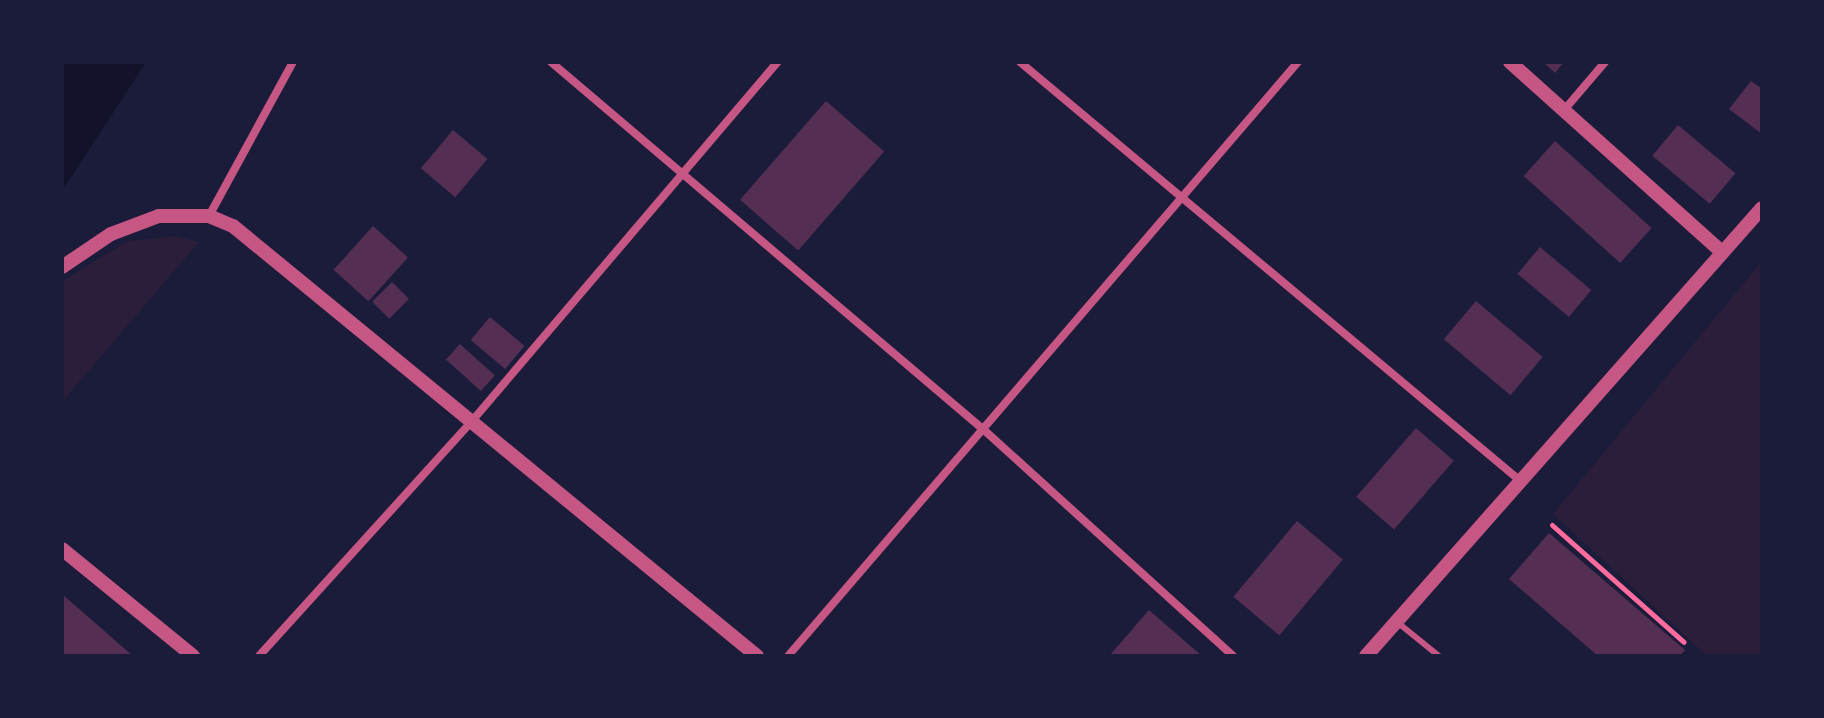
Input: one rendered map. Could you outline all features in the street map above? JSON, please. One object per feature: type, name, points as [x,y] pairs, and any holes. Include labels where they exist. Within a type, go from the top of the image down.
[{"type":"street","points":[[209,216],[293,62]]},
{"type":"street","points":[[551,62],[984,430],[1233,656]]},
{"type":"street","points":[[259,656],[472,421],[778,62]]},
{"type":"street","points":[[1020,62],[1187,197],[1518,479]]},
{"type":"street","points":[[788,656],[1187,197],[1298,62]]},
{"type":"street","points":[[1510,62],[1722,252]]},
{"type":"street","points":[[1565,109],[1605,62]]},
{"type":"street","points":[[1366,656],[1518,479],[1762,208]]},
{"type":"street","points":[[62,267],[111,234],[159,216],[209,216],[233,226],[757,656]]},
{"type":"street","points":[[62,549],[193,656]]},
{"type":"lane","points":[[1397,622],[1439,656]]},
{"type":"path","points":[[1552,525],[1684,642]]},
{"type":"shaded area","points":[[62,62],[146,62],[62,191]]},
{"type":"shaded area","points":[[176,236],[199,242],[62,402],[62,281],[128,241]]},
{"type":"shaded area","points":[[1762,261],[1762,656],[1707,656],[1553,514]]},
{"type":"building","points":[[1543,62],[1564,62],[1555,73]]},
{"type":"building","points":[[1751,81],[1762,89],[1762,134],[1729,109]]},
{"type":"building","points":[[826,101],[884,152],[798,250],[740,200]]},
{"type":"building","points":[[1678,125],[1735,173],[1710,204],[1652,156]]},
{"type":"building","points":[[453,130],[487,159],[455,197],[421,168]]},
{"type":"building","points":[[1555,141],[1652,228],[1620,263],[1524,176]]},
{"type":"building","points":[[373,226],[408,257],[368,301],[334,270]]},
{"type":"building","points":[[1540,247],[1591,290],[1569,317],[1518,274]]},
{"type":"building","points":[[392,282],[409,299],[389,319],[372,302]]},
{"type":"building","points":[[1476,301],[1543,357],[1511,395],[1444,339]]},
{"type":"building","points":[[490,317],[524,346],[505,369],[471,340]]},
{"type":"building","points":[[460,344],[495,375],[481,391],[446,360]]},
{"type":"building","points":[[1416,428],[1454,461],[1394,529],[1356,497]]},
{"type":"building","points":[[1297,521],[1343,560],[1279,635],[1233,597]]},
{"type":"building","points":[[1549,533],[1685,650],[1680,656],[1598,656],[1509,579]]},
{"type":"building","points":[[62,594],[133,656],[62,656]]},
{"type":"building","points":[[1149,610],[1202,656],[1110,655]]}]
